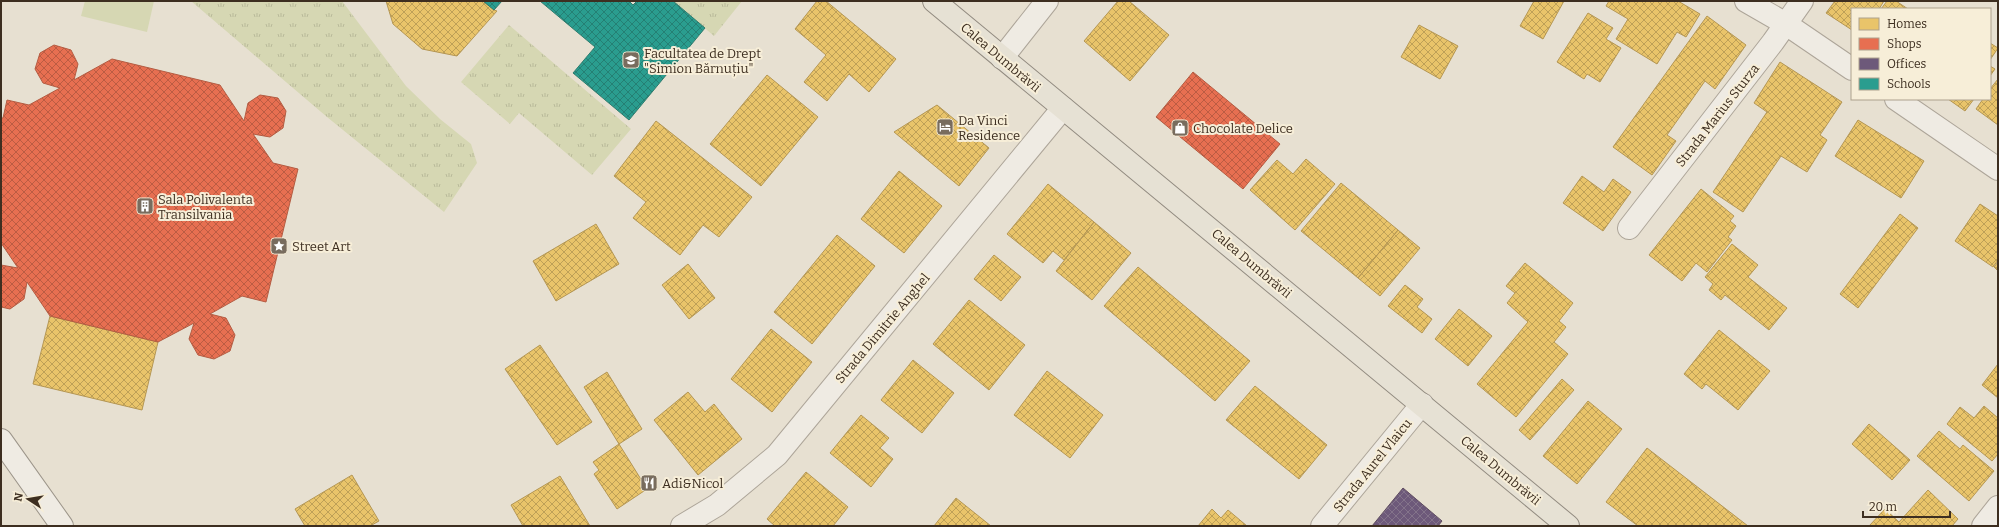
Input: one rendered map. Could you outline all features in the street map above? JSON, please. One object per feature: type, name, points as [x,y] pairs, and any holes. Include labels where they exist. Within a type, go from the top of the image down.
[{"type":"main road","name":"Calea Dumbrăvii","points":[[934,1],[1568,526]]},
{"type":"street","points":[[1002,58],[1047,1]]},
{"type":"street","points":[[1746,1],[1786,24],[1851,68]]},
{"type":"street","name":"Strada Marius Sturza","points":[[1629,228],[1786,24],[1802,1]]},
{"type":"street","points":[[1897,100],[1998,169]]},
{"type":"street","name":"Strada Dimitrie Anghel","points":[[682,526],[717,504],[777,455],[1063,108]]},
{"type":"street","name":"Strada Aurel Vlaicu","points":[[1322,526],[1422,404]]},
{"type":"street","points":[[1,440],[62,526]]},
{"type":"street","points":[[1984,526],[1998,507]]},
{"type":"green space","points":[[85,1],[154,1],[147,32],[81,16]]},
{"type":"green space","points":[[191,1],[342,1],[406,86],[440,119],[471,144],[477,163],[444,212],[327,117]]},
{"type":"green space","points":[[673,1],[742,1],[714,36]]},
{"type":"green space","points":[[509,25],[631,129],[592,175],[519,113],[510,124],[461,82]]},
{"type":"building: Homes","points":[[386,1],[483,1],[497,11],[457,56],[422,49],[393,24]]},
{"type":"building: Homes","points":[[817,1],[826,1],[896,59],[869,92],[849,74],[827,101],[804,82],[826,55],[795,29]]},
{"type":"building: Homes","points":[[1118,1],[1129,1],[1169,35],[1130,81],[1084,41]]},
{"type":"building: Homes","points":[[1534,1],[1564,1],[1543,39],[1520,26]]},
{"type":"building: Homes","points":[[1609,1],[1678,1],[1700,14],[1686,37],[1677,32],[1657,64],[1616,39],[1628,19],[1606,6]]},
{"type":"building: Homes","points":[[1835,1],[1884,1],[1880,8],[1851,8],[1851,29],[1826,13]]},
{"type":"building: Homes","points":[[1887,1],[1896,1],[1906,8],[1882,8]]},
{"type":"building: Homes","points":[[1588,13],[1613,28],[1606,39],[1621,48],[1600,82],[1587,74],[1584,79],[1557,62]]},
{"type":"building: Homes","points":[[1707,16],[1746,45],[1715,89],[1705,81],[1667,135],[1676,141],[1652,175],[1613,147]]},
{"type":"building: Homes","points":[[1419,25],[1458,46],[1440,79],[1401,57]]},
{"type":"building: Homes","points":[[1991,44],[1998,48],[1991,58]]},
{"type":"building: Homes","points":[[1780,62],[1842,102],[1820,135],[1827,140],[1807,172],[1781,156],[1743,212],[1713,192],[1767,112],[1754,103]]},
{"type":"building: Homes","points":[[1991,67],[1995,69],[1991,75]]},
{"type":"building: Homes","points":[[767,75],[818,117],[761,186],[710,144]]},
{"type":"building: Homes","points":[[1998,79],[1998,125],[1976,109],[1982,100],[1991,100],[1991,88]]},
{"type":"building: Homes","points":[[1949,100],[1973,100],[1965,111]]},
{"type":"building: Homes","points":[[937,105],[989,148],[959,186],[894,132]]},
{"type":"building: Homes","points":[[1858,120],[1924,161],[1901,198],[1835,156]]},
{"type":"building: Homes","points":[[656,121],[752,197],[719,237],[703,225],[680,255],[633,218],[646,202],[614,176]]},
{"type":"building: Homes","points":[[1306,159],[1335,184],[1295,230],[1250,190],[1277,160],[1293,174]]},
{"type":"building: Homes","points":[[899,171],[942,206],[904,253],[861,219]]},
{"type":"building: Homes","points":[[1582,176],[1604,192],[1613,179],[1631,192],[1603,231],[1563,203]]},
{"type":"building: Homes","points":[[1341,183],[1398,230],[1358,278],[1301,231]]},
{"type":"building: Homes","points":[[1048,184],[1094,222],[1064,260],[1053,251],[1043,263],[1007,234]]},
{"type":"building: Homes","points":[[1701,189],[1734,216],[1730,221],[1736,226],[1728,237],[1732,240],[1707,272],[1696,263],[1682,281],[1649,255]]},
{"type":"building: Homes","points":[[1980,204],[1998,216],[1998,260],[1993,267],[1955,241]]},
{"type":"building: Homes","points":[[1900,214],[1918,228],[1858,308],[1840,294]]},
{"type":"building: Homes","points":[[1094,222],[1131,253],[1092,300],[1056,271]]},
{"type":"building: Homes","points":[[596,224],[619,264],[556,301],[533,261]]},
{"type":"building: Homes","points":[[1398,230],[1420,248],[1380,296],[1358,278]]},
{"type":"building: Homes","points":[[837,235],[875,266],[812,344],[774,312]]},
{"type":"building: Homes","points":[[1732,244],[1758,265],[1748,277],[1787,308],[1769,330],[1725,295],[1721,300],[1709,290],[1713,284],[1705,277]]},
{"type":"building: Homes","points":[[994,255],[1021,277],[1001,301],[974,279]]},
{"type":"building: Homes","points":[[1998,262],[1998,271],[1994,267]]},
{"type":"building: Homes","points":[[1525,263],[1573,303],[1559,321],[1566,327],[1554,342],[1568,354],[1516,417],[1477,384],[1528,322],[1507,303],[1515,293],[1506,286]]},
{"type":"building: Homes","points":[[688,264],[715,298],[689,319],[662,285]]},
{"type":"building: Homes","points":[[1138,267],[1250,361],[1215,401],[1104,306]]},
{"type":"building: Homes","points":[[1405,285],[1423,299],[1417,307],[1432,319],[1422,333],[1388,306]]},
{"type":"building: Homes","points":[[969,300],[1025,345],[989,390],[933,344]]},
{"type":"building: Homes","points":[[1459,309],[1492,336],[1468,366],[1435,339]]},
{"type":"building: Homes","points":[[50,316],[158,342],[142,410],[33,384]]},
{"type":"building: Homes","points":[[771,329],[812,362],[772,412],[731,379]]},
{"type":"building: Homes","points":[[1719,330],[1770,371],[1738,410],[1706,384],[1702,389],[1684,374]]},
{"type":"building: Homes","points":[[540,345],[592,422],[557,445],[505,369]]},
{"type":"building: Homes","points":[[913,360],[954,393],[922,433],[881,400]]},
{"type":"building: Homes","points":[[1998,364],[1998,398],[1982,385]]},
{"type":"building: Homes","points":[[1047,371],[1103,415],[1070,458],[1014,415]]},
{"type":"building: Homes","points":[[607,372],[642,429],[619,444],[584,387]]},
{"type":"building: Homes","points":[[1562,379],[1574,390],[1530,440],[1519,430]]},
{"type":"building: Homes","points":[[1255,386],[1327,445],[1299,479],[1226,420]]},
{"type":"building: Homes","points":[[688,392],[705,412],[714,404],[742,439],[698,475],[654,420]]},
{"type":"building: Homes","points":[[1588,401],[1622,429],[1577,484],[1543,456]]},
{"type":"building: Homes","points":[[1984,406],[1998,418],[1998,454],[1992,461],[1947,424],[1960,407],[1974,418]]},
{"type":"building: Homes","points":[[861,415],[889,438],[880,448],[893,459],[871,487],[830,453]]},
{"type":"building: Homes","points":[[1869,424],[1910,460],[1892,480],[1852,444]]},
{"type":"building: Homes","points":[[1939,431],[1960,449],[1963,445],[1994,471],[1969,501],[1917,456]]},
{"type":"building: Homes","points":[[619,444],[647,489],[617,509],[594,474],[599,470],[593,462]]},
{"type":"building: Homes","points":[[1647,448],[1748,526],[1638,526],[1606,502]]},
{"type":"building: Homes","points":[[806,472],[848,507],[833,526],[775,526],[767,519]]},
{"type":"building: Homes","points":[[352,475],[379,521],[370,526],[305,526],[295,509]]},
{"type":"building: Homes","points":[[560,476],[590,526],[523,526],[511,505]]},
{"type":"building: Homes","points":[[1928,490],[1958,519],[1952,526],[1869,526],[1885,509],[1899,522]]},
{"type":"building: Homes","points":[[956,498],[991,526],[934,526]]},
{"type":"building: Homes","points":[[1212,509],[1221,518],[1228,510],[1247,526],[1198,526]]},
{"type":"building: Shops","name":"Sala Polivalenta Transilvania","points":[[54,45],[71,50],[78,64],[74,80],[112,59],[220,85],[244,121],[248,103],[260,95],[278,98],[286,111],[283,128],[270,137],[253,134],[273,163],[298,169],[266,302],[242,296],[210,314],[226,318],[235,335],[230,351],[214,359],[198,355],[189,339],[194,323],[158,342],[50,316],[27,282],[24,299],[10,309],[1,307],[1,265],[18,268],[1,243],[1,118],[3,118],[7,100],[29,105],[60,88],[43,83],[35,69],[40,53]]},
{"type":"building: Shops","points":[[1193,72],[1280,144],[1243,189],[1156,117]]},
{"type":"building: Offices","points":[[1403,488],[1442,521],[1438,526],[1372,526]]},
{"type":"building: Schools","points":[[483,1],[502,1],[494,10]]},
{"type":"building: Schools","name":"Facultatea de Drept \"Simion Bărnuțiu\"","points":[[540,1],[629,1],[633,5],[637,1],[673,1],[705,28],[629,120],[573,73],[595,47]]},
{"type":"place","name":"Facultatea de Drept \"Simion Bărnuțiu\"","points":[[631,60]]},
{"type":"place","name":"Da Vinci Residence","points":[[945,127]]},
{"type":"place","name":"Chocolate Delice","points":[[1180,128]]},
{"type":"place","name":"Sala Polivalenta Transilvania","points":[[145,206]]},
{"type":"place","name":"Street Art","points":[[279,246]]},
{"type":"place","name":"Adi&Nicol","points":[[649,483]]}]
